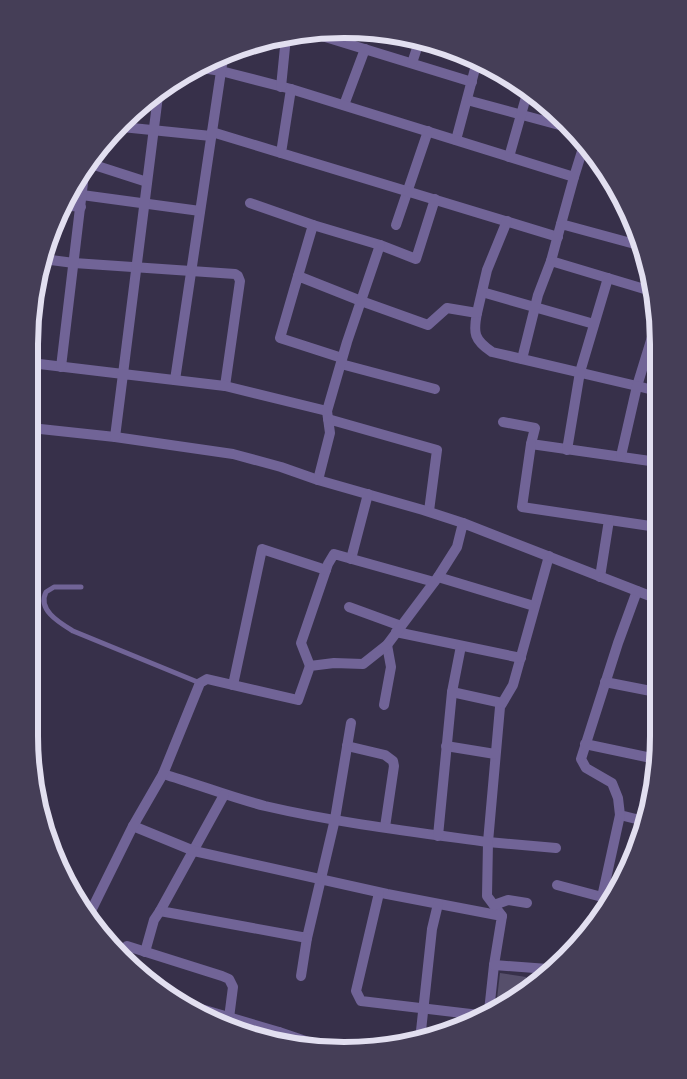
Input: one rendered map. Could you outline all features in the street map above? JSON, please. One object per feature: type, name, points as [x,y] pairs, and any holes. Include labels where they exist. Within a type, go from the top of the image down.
[{"type":"street","points":[[347,39],[365,49],[472,82]]},
{"type":"street","points":[[281,154],[286,88],[286,43]]},
{"type":"street","points":[[412,63],[417,47]]},
{"type":"street","points":[[344,105],[365,49]]},
{"type":"street","points":[[175,380],[222,63]]},
{"type":"street","points":[[456,140],[475,67]]},
{"type":"street","points":[[208,69],[286,88],[344,105],[574,177]]},
{"type":"street","points":[[509,156],[526,98]]},
{"type":"street","points":[[467,100],[557,125]]},
{"type":"street","points":[[115,437],[157,101]]},
{"type":"street","points":[[126,128],[212,134],[558,237]]},
{"type":"street","points":[[396,225],[428,131]]},
{"type":"street","points":[[522,359],[535,307],[551,261],[582,152]]},
{"type":"street","points":[[95,165],[147,182]]},
{"type":"street","points":[[61,367],[83,182]]},
{"type":"street","points":[[82,195],[200,211]]},
{"type":"street","points":[[250,203],[313,225],[380,245],[416,259],[435,199]]},
{"type":"street","points":[[70,206],[81,207]]},
{"type":"street","points":[[506,221],[487,270],[477,313],[474,329],[479,343],[492,352],[650,389]]},
{"type":"street","points":[[561,224],[632,243]]},
{"type":"street","points":[[313,225],[280,338],[341,361],[435,389]]},
{"type":"street","points":[[318,480],[330,433],[327,415],[341,361],[380,245]]},
{"type":"street","points":[[49,260],[74,264],[191,273],[235,274],[240,278],[224,386]]},
{"type":"street","points":[[551,261],[645,289]]},
{"type":"street","points":[[298,276],[428,325],[447,308],[477,313]]},
{"type":"street","points":[[567,450],[580,372],[608,278]]},
{"type":"street","points":[[482,292],[594,324]]},
{"type":"street","points":[[621,456],[637,386],[650,343]]},
{"type":"street","points":[[37,364],[224,386],[327,415],[437,450],[429,512]]},
{"type":"street","points":[[503,422],[535,428],[522,507],[650,526]]},
{"type":"street","points":[[37,429],[115,437],[233,454],[281,466],[318,480],[463,523],[637,591],[650,593]]},
{"type":"street","points":[[532,444],[650,461]]},
{"type":"street","points":[[351,559],[368,494]]},
{"type":"street","points":[[600,576],[609,520]]},
{"type":"street","points":[[310,666],[363,664],[387,645],[436,580],[457,546],[463,523]]},
{"type":"street","points":[[233,685],[262,550],[326,570]]},
{"type":"street","points":[[92,910],[133,826],[163,774],[200,683],[207,679],[298,700],[310,666],[301,643],[326,570],[334,554],[534,606]]},
{"type":"street","points":[[490,1004],[502,916],[487,896],[488,842],[500,708],[513,685],[549,556]]},
{"type":"street","points":[[606,894],[620,815],[618,798],[612,784],[586,768],[581,759],[605,682],[637,591]]},
{"type":"street","points":[[349,607],[399,629],[461,646],[521,658]]},
{"type":"street","points":[[384,705],[391,667],[387,645]]},
{"type":"street","points":[[438,836],[452,692],[461,646]]},
{"type":"street","points":[[605,682],[650,691]]},
{"type":"street","points":[[452,692],[502,703]]},
{"type":"street","points":[[301,976],[307,938],[335,819],[351,723]]},
{"type":"street","points":[[585,744],[649,757]]},
{"type":"street","points":[[347,746],[385,755],[393,761],[394,766],[385,828]]},
{"type":"street","points":[[446,746],[496,754]]},
{"type":"street","points":[[163,774],[224,795],[266,806],[335,819],[438,836],[556,848]]},
{"type":"street","points":[[145,952],[154,920],[224,795]]},
{"type":"street","points":[[620,815],[638,819]]},
{"type":"street","points":[[133,826],[194,851],[379,893],[502,916]]},
{"type":"street","points":[[557,885],[603,898]]},
{"type":"street","points":[[379,893],[356,991],[361,1001],[470,1014]]},
{"type":"street","points":[[494,905],[508,900],[527,903]]},
{"type":"street","points":[[421,1032],[432,929],[438,904]]},
{"type":"street","points":[[160,911],[307,938]]},
{"type":"street","points":[[127,946],[229,979],[233,987],[230,1018]]},
{"type":"street","points":[[494,965],[542,969]]},
{"type":"street","points":[[217,1014],[264,1031]]},
{"type":"lane","points":[[82,587],[54,587],[46,592],[43,600],[44,604],[57,622],[73,631],[200,683]]},
{"type":"building","points":[[500,973],[526,977],[525,981],[497,1001]]}]
